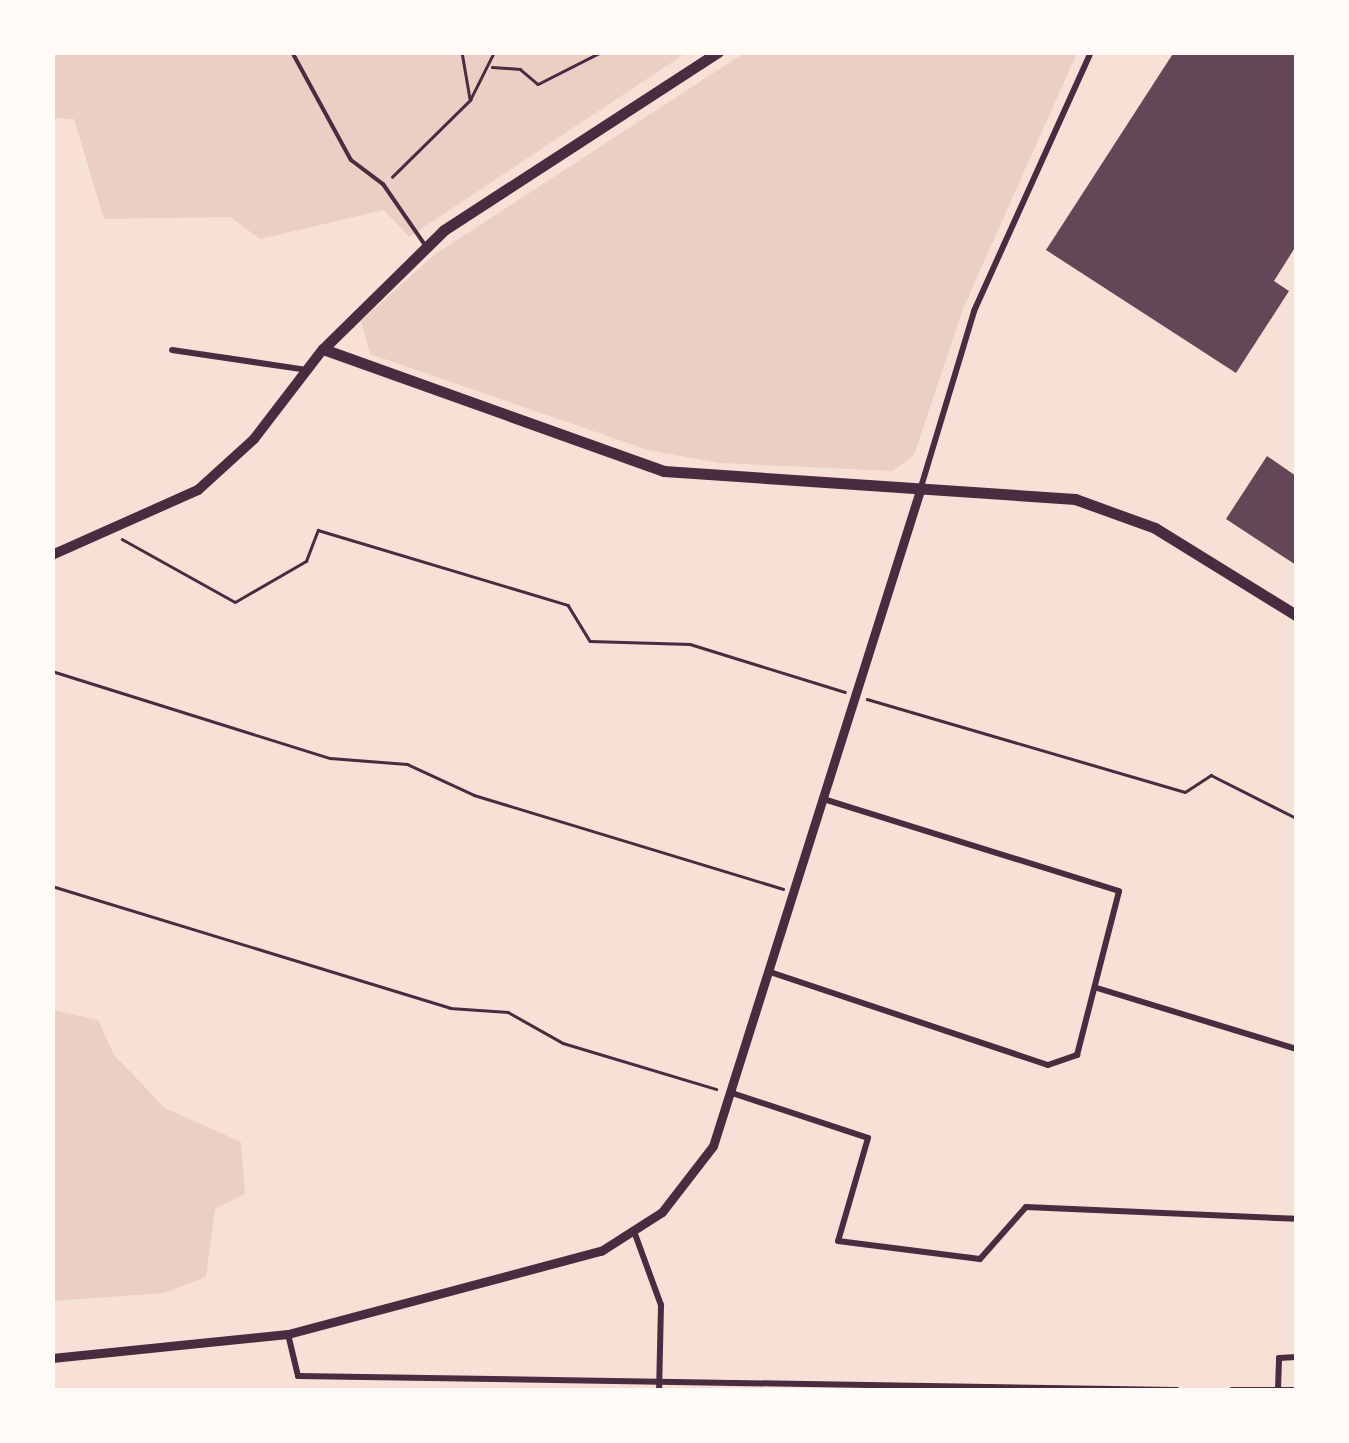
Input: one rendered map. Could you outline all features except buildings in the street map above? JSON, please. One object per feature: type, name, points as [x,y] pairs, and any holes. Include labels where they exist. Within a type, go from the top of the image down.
[{"type":"main road","points":[[52,555],[114,534],[198,490],[254,439],[324,349],[426,245],[718,52]]},
{"type":"main road","points":[[324,349],[664,471],[1010,489],[1102,506],[1181,542],[1296,616]]},
{"type":"street","points":[[52,1358],[288,1334],[556,1264],[636,1234],[694,1174],[732,1093],[974,312],[1092,52]]},
{"type":"street","points":[[172,350],[308,371]]},
{"type":"street","points":[[770,972],[1063,1067],[1077,1055],[1120,891],[823,800]]},
{"type":"street","points":[[1096,988],[1296,1049]]},
{"type":"street","points":[[732,1093],[868,1138],[838,1241],[980,1259],[1026,1207],[1296,1219]]},
{"type":"street","points":[[636,1234],[661,1305],[659,1390]]},
{"type":"street","points":[[288,1334],[298,1376],[1178,1390]]},
{"type":"street","points":[[1278,1390],[1279,1358],[1296,1357]]},
{"type":"street","points":[[1232,1390],[1293,1390]]},
{"type":"lane","points":[[292,52],[351,160],[384,184],[426,245]]},
{"type":"path","points":[[462,52],[470,100]]},
{"type":"path","points":[[384,184],[470,100],[494,52]]},
{"type":"path","points":[[489,66],[520,69],[538,84],[601,52]]},
{"type":"path","points":[[114,534],[235,602],[306,561],[318,530],[568,605],[590,641],[690,644],[1185,792],[1212,775],[1296,818]]},
{"type":"path","points":[[52,671],[330,758],[406,764],[474,795],[794,892]]},
{"type":"path","points":[[52,886],[450,1008],[508,1012],[563,1043],[732,1093]]},
{"type":"shaded area","points":[[53,53],[686,53],[409,237],[384,210],[260,239],[230,217],[104,219],[74,119],[53,118]]},
{"type":"shaded area","points":[[744,53],[1077,53],[963,309],[914,455],[893,471],[719,463],[648,450],[370,354],[361,321],[434,255]]},
{"type":"shaded area","points":[[53,1010],[98,1020],[114,1055],[165,1108],[241,1142],[245,1194],[215,1209],[206,1277],[164,1293],[53,1301]]}]
